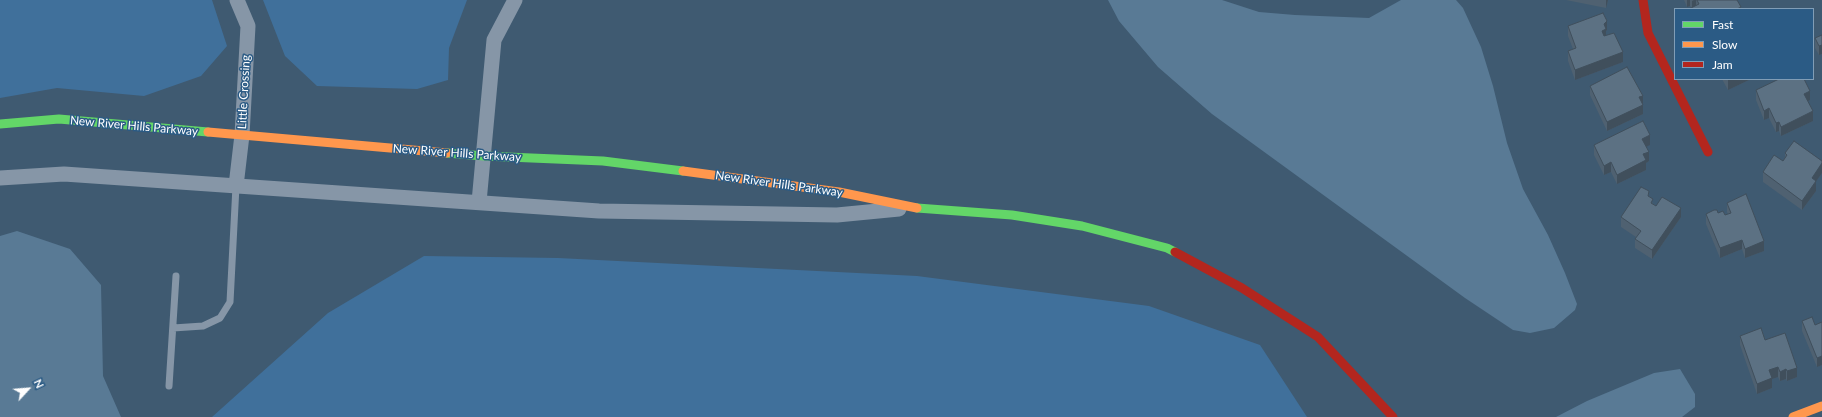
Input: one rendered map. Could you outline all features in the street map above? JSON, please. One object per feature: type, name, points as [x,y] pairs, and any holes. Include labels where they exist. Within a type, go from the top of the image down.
[{"type":"street","name":"Little Crossing","points":[[236,186],[242,135],[248,26],[237,0]]},
{"type":"street","points":[[479,202],[494,40],[515,0]]},
{"type":"street","points":[[1643,0],[1648,32],[1708,152]]},
{"type":"street","name":"New River Hills Parkway","points":[[0,124],[59,119],[484,156],[603,161],[839,192],[912,208],[1012,216],[1074,225],[1167,248],[1242,288],[1318,337],[1393,417]]},
{"type":"street","name":"New River Hills Parkway","points":[[0,178],[64,174],[600,211],[837,216],[912,208]]},
{"type":"street","points":[[1793,417],[1822,406]]},
{"type":"lane","points":[[172,328],[203,326],[220,318],[230,302],[236,186]]},
{"type":"lane","points":[[169,386],[176,276]]},
{"type":"shaded area","points":[[0,0],[212,0],[227,46],[201,76],[144,96],[57,88],[0,98]]},
{"type":"shaded area","points":[[263,0],[467,0],[449,48],[448,80],[417,89],[317,86],[285,56]]},
{"type":"shaded area","points":[[1108,0],[1222,0],[1259,12],[1369,18],[1401,0],[1456,0],[1463,8],[1481,47],[1493,86],[1507,143],[1523,189],[1548,235],[1565,273],[1577,304],[1575,310],[1554,328],[1530,333],[1513,330],[1465,298],[1212,114],[1158,67],[1119,21]]},
{"type":"shaded area","points":[[17,231],[70,249],[101,285],[103,376],[121,417],[0,417],[0,236]]},
{"type":"shaded area","points":[[424,256],[558,258],[917,276],[1149,306],[1260,345],[1307,417],[212,417],[328,313]]},
{"type":"shaded area","points":[[1680,369],[1695,394],[1695,407],[1682,417],[1556,417],[1587,401],[1654,373]]},
{"type":"building","points":[[1697,0],[1737,0],[1741,7],[1691,8],[1699,4]]},
{"type":"building","points":[[1603,13],[1607,21],[1604,24],[1606,29],[1602,31],[1604,36],[1614,33],[1623,52],[1575,70],[1568,51],[1576,48],[1568,26]]},
{"type":"building","points":[[1822,35],[1822,45],[1819,46],[1815,38]]},
{"type":"building","points":[[1627,67],[1643,96],[1639,97],[1643,105],[1607,122],[1590,86]]},
{"type":"building","points":[[1777,80],[1804,80],[1810,91],[1804,94],[1813,111],[1781,127],[1779,122],[1776,123],[1769,108],[1764,111],[1756,90]]},
{"type":"building","points":[[1643,121],[1650,135],[1642,139],[1649,152],[1643,154],[1646,160],[1617,175],[1611,162],[1604,166],[1594,145]]},
{"type":"building","points":[[1794,141],[1822,161],[1812,178],[1816,181],[1802,201],[1763,172],[1774,155],[1783,161],[1787,155],[1785,153]]},
{"type":"building","points":[[1641,187],[1649,191],[1648,196],[1653,199],[1651,203],[1656,206],[1662,197],[1681,208],[1652,250],[1635,239],[1641,231],[1621,217]]},
{"type":"building","points":[[1746,194],[1764,241],[1745,249],[1742,240],[1720,248],[1706,214],[1714,210],[1717,210],[1718,213],[1723,211],[1725,215],[1731,213],[1727,203]]},
{"type":"building","points":[[1812,317],[1815,325],[1822,322],[1822,356],[1817,358],[1802,321]]},
{"type":"building","points":[[1761,328],[1765,340],[1785,333],[1797,368],[1787,371],[1786,369],[1780,372],[1778,367],[1769,370],[1772,378],[1757,384],[1740,336]]},
{"type":"traffic: fast","points":[[0,124],[59,119],[208,132]]},
{"type":"traffic: fast","points":[[447,153],[603,161],[683,171]]},
{"type":"traffic: fast","points":[[917,208],[1012,215],[1082,226],[1167,248],[1175,252]]},
{"type":"traffic: slow","points":[[208,132],[447,153]]},
{"type":"traffic: slow","points":[[683,171],[839,192],[917,208]]},
{"type":"traffic: slow","points":[[1793,417],[1822,406]]},
{"type":"traffic: jam","points":[[1643,0],[1648,33],[1708,152]]},
{"type":"traffic: jam","points":[[1175,252],[1242,288],[1318,337],[1393,417]]}]
